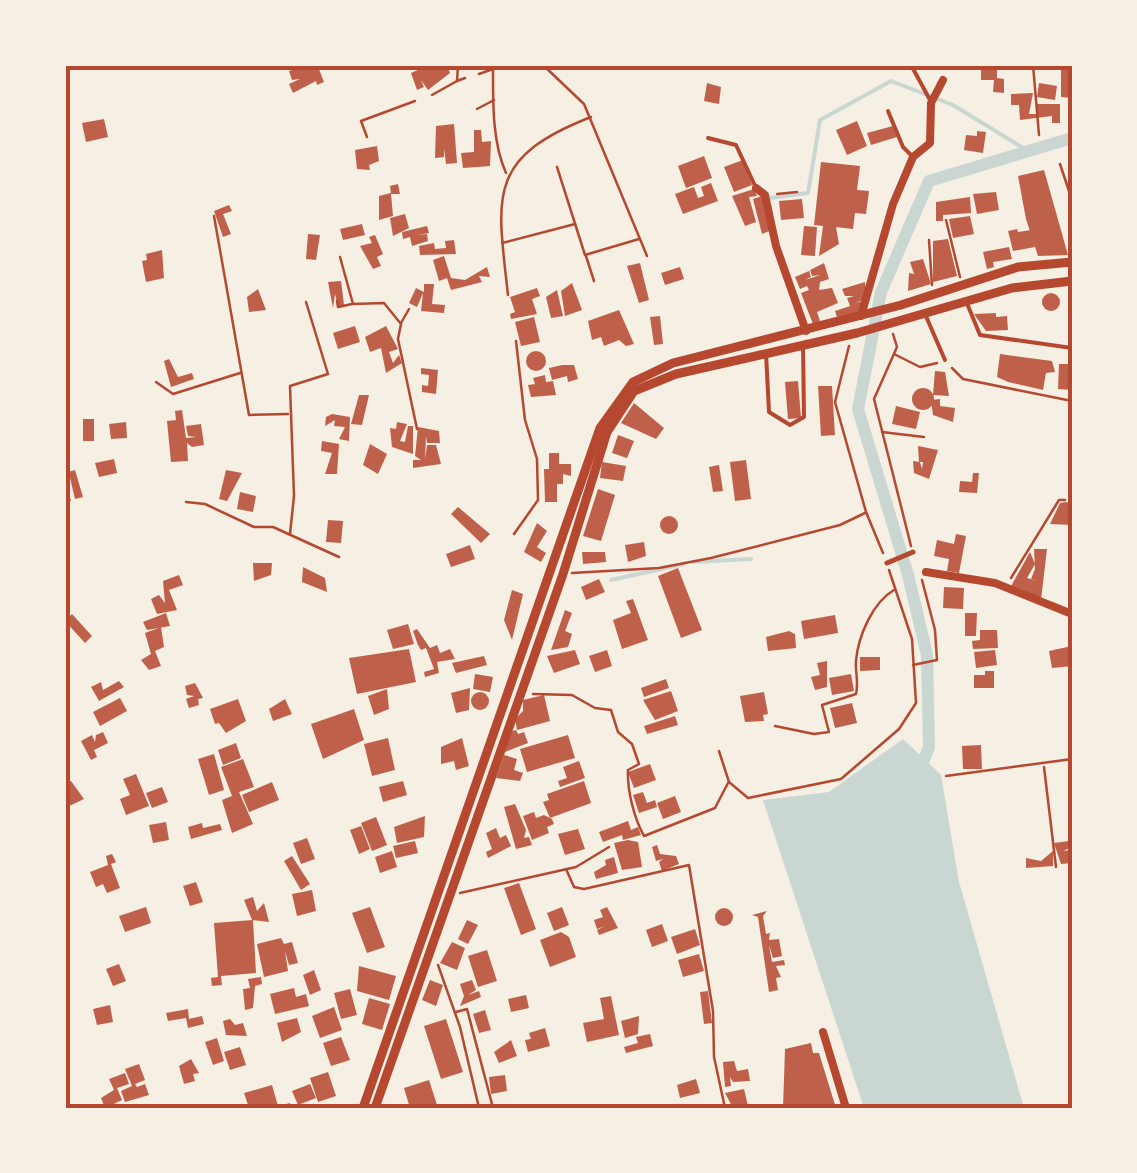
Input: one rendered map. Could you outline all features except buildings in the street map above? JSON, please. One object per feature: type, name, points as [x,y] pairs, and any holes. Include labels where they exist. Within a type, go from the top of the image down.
[{"type":"street","points":[[863,315],[888,217],[913,157],[930,143],[932,100],[941,84]]},
{"type":"street","points":[[756,188],[765,195],[776,246],[806,331]]},
{"type":"street","points":[[363,1108],[600,428],[633,382],[672,363],[901,306],[1018,267],[1072,262]]},
{"type":"street","points":[[374,1108],[564,574],[607,432],[634,391],[676,374],[854,334],[1012,288],[1072,281]]},
{"type":"street","points":[[888,563],[913,552]]},
{"type":"street","points":[[924,575],[1004,587],[1072,614]]},
{"type":"street","points":[[823,1032],[846,1108]]},
{"type":"lane","points":[[911,65],[932,100]]},
{"type":"lane","points":[[888,112],[903,147],[913,157]]},
{"type":"lane","points":[[708,138],[736,146],[756,188]]},
{"type":"lane","points":[[966,301],[980,335],[1008,343],[1072,348]]},
{"type":"lane","points":[[924,313],[945,360]]},
{"type":"lane","points":[[766,354],[769,412],[790,425],[804,417],[803,345]]},
{"type":"path","points":[[457,81],[458,65]]},
{"type":"path","points":[[479,74],[504,65]]},
{"type":"path","points":[[543,65],[564,81],[592,117],[647,256]]},
{"type":"path","points":[[1033,65],[1039,136]]},
{"type":"path","points":[[493,67],[492,142],[503,158],[504,172],[509,174]]},
{"type":"path","points":[[432,95],[464,78]]},
{"type":"path","points":[[477,109],[495,99]]},
{"type":"path","points":[[367,137],[361,121],[414,100]]},
{"type":"path","points":[[508,295],[502,243],[502,186],[543,140],[592,117]]},
{"type":"path","points":[[1060,164],[1072,210]]},
{"type":"path","points":[[557,167],[594,282]]},
{"type":"path","points":[[765,195],[797,192]]},
{"type":"path","points":[[214,216],[249,416],[289,414]]},
{"type":"path","points":[[946,220],[961,284]]},
{"type":"path","points":[[502,243],[577,224]]},
{"type":"path","points":[[585,255],[640,239]]},
{"type":"path","points":[[929,240],[934,292]]},
{"type":"path","points":[[340,258],[353,304]]},
{"type":"path","points":[[337,301],[338,307],[384,302],[400,324]]},
{"type":"path","points":[[290,534],[294,496],[290,386],[328,374],[306,302]]},
{"type":"path","points":[[409,308],[400,324],[399,350],[416,429]]},
{"type":"path","points":[[887,324],[897,347],[874,399],[913,552]]},
{"type":"path","points":[[719,751],[729,782],[748,798],[841,780],[899,729],[916,703],[912,640],[888,563],[866,512],[835,402],[854,334]]},
{"type":"path","points":[[514,534],[538,500],[537,458],[525,420],[516,341]]},
{"type":"path","points":[[893,353],[920,367],[945,360],[963,379],[1072,401]]},
{"type":"path","points":[[156,382],[173,394],[242,373]]},
{"type":"path","points":[[880,432],[924,437]]},
{"type":"path","points":[[1004,587],[1058,500],[1065,500]]},
{"type":"path","points":[[186,502],[205,504],[238,521],[290,534],[338,557]]},
{"type":"path","points":[[564,574],[659,568],[711,558],[840,525],[866,512]]},
{"type":"path","points":[[914,665],[937,660],[924,575]]},
{"type":"path","points":[[775,726],[814,734],[829,732],[822,705],[856,694],[856,663],[866,628],[878,599],[895,590]]},
{"type":"path","points":[[522,692],[572,695],[595,708],[611,710],[618,732],[632,744],[639,764],[628,770],[627,777],[633,792],[634,819],[644,836],[715,808],[729,782]]},
{"type":"path","points":[[946,776],[1072,760]]},
{"type":"path","points":[[1044,765],[1056,867]]},
{"type":"path","points":[[449,895],[566,869],[593,860],[596,850],[609,847]]},
{"type":"path","points":[[566,869],[574,886],[584,889],[689,865],[724,1108]]},
{"type":"path","points":[[438,965],[479,1108]]},
{"type":"path","points":[[454,1012],[467,1010],[493,1108]]},
{"type":"shaded area","points":[[903,739],[941,775],[959,882],[1024,1108],[864,1108],[763,800],[829,792]]},
{"type":"waterway","points":[[770,198],[808,193],[820,120],[891,81],[953,105],[1028,151]]},
{"type":"waterway","points":[[925,776],[923,762],[929,747],[927,655],[908,575],[858,409],[881,292],[929,181],[1072,138]]},
{"type":"waterway","points":[[693,562],[751,559]]},
{"type":"waterway","points":[[611,580],[684,564]]}]
